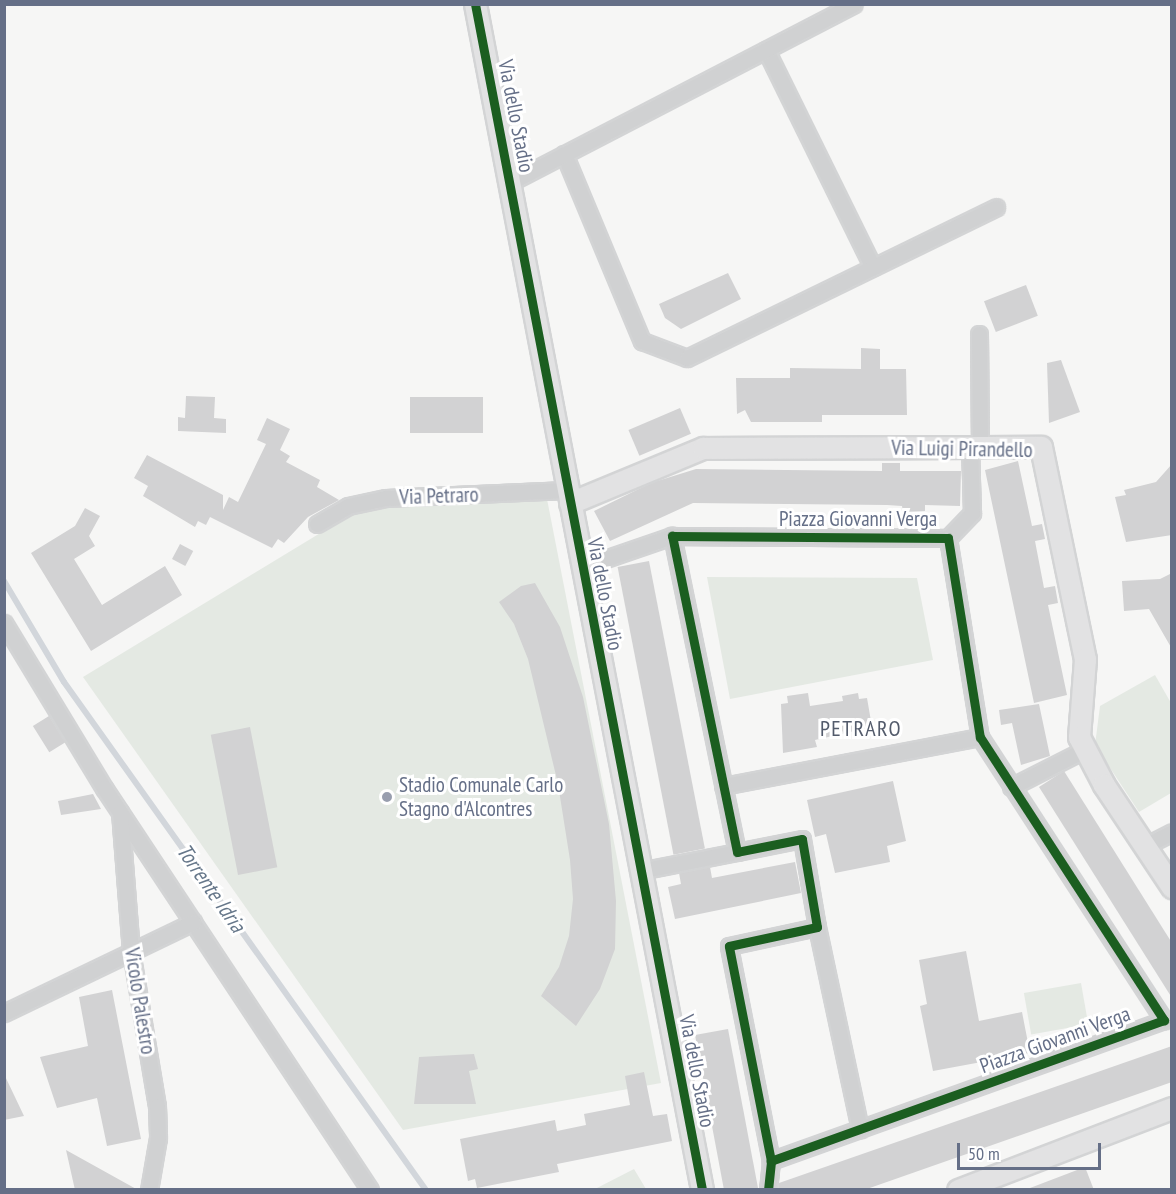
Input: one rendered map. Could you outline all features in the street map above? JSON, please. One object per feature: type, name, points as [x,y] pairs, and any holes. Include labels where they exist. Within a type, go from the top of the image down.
[{"type":"street","name":"Via dello Stadio","points":[[475,4],[702,1190]]},
{"type":"street","points":[[512,188],[564,154],[854,4]]},
{"type":"street","points":[[766,50],[873,267]]},
{"type":"street","points":[[564,154],[642,341],[687,358],[996,207]]},
{"type":"street","points":[[948,538],[972,513],[979,334]]},
{"type":"street","name":"Via Luigi Pirandello","points":[[568,497],[703,448],[1041,447],[1085,660],[1078,726],[1084,750],[1172,887]]},
{"type":"street","name":"Via Petraro","points":[[317,524],[348,506],[386,498],[568,497]]},
{"type":"street","points":[[672,536],[737,852]]},
{"type":"street","name":"Piazza Giovanni Verga","points":[[582,567],[672,536],[948,538],[980,737],[1168,1022],[771,1161]]},
{"type":"street","points":[[4,623],[119,811],[370,1190]]},
{"type":"street","points":[[723,786],[980,737]]},
{"type":"street","points":[[1011,787],[1084,750]]},
{"type":"street","name":"Vicolo Palestro","points":[[119,811],[131,951],[157,1106],[158,1138],[148,1190]]},
{"type":"street","points":[[1145,846],[1172,832]]},
{"type":"street","points":[[640,871],[802,839],[860,1129]]},
{"type":"street","points":[[4,1012],[193,922]]},
{"type":"street","points":[[768,1190],[771,1161],[729,946],[818,927]]},
{"type":"street","points":[[958,1190],[1172,1108]]},
{"type":"shaded area","name":"Stadio Comunale Carlo Stagno d'Alcontres","points":[[547,499],[661,1083],[403,1130],[83,677],[350,515],[385,506]]},
{"type":"shaded area","points":[[707,577],[917,578],[933,660],[730,699]]},
{"type":"shaded area","points":[[1155,675],[1171,703],[1171,793],[1139,812],[1095,745],[1100,706]]},
{"type":"shaded area","points":[[1081,983],[1088,1024],[1031,1034],[1024,993]]},
{"type":"shaded area","points":[[634,1169],[646,1189],[595,1189]]},
{"type":"building","points":[[728,273],[741,299],[681,329],[665,318],[659,304]]},
{"type":"building","points":[[1026,285],[1038,316],[996,332],[984,301]]},
{"type":"building","points":[[861,348],[880,349],[880,369],[906,369],[907,415],[822,415],[822,422],[751,422],[745,410],[737,414],[736,378],[790,378],[790,368],[861,369]]},
{"type":"building","points":[[1061,360],[1080,412],[1049,423],[1047,363]]},
{"type":"building","points":[[186,396],[215,397],[214,418],[226,419],[226,433],[178,431],[178,417],[185,418]]},
{"type":"building","points":[[410,397],[483,397],[483,433],[410,433]]},
{"type":"building","points":[[680,408],[691,434],[639,456],[628,430]]},
{"type":"building","points":[[267,418],[290,429],[280,450],[290,456],[286,462],[320,480],[317,487],[339,500],[308,517],[284,543],[278,539],[272,548],[210,517],[206,525],[198,521],[195,527],[143,496],[148,486],[134,478],[147,455],[223,495],[223,510],[229,497],[238,502],[266,444],[257,440]]},
{"type":"building","points":[[1018,461],[1032,526],[1042,524],[1045,539],[1035,541],[1044,588],[1055,586],[1058,603],[1048,605],[1067,695],[1034,703],[985,470]]},
{"type":"building","points":[[882,463],[900,463],[900,471],[961,471],[960,506],[925,505],[925,511],[903,512],[902,506],[887,505],[693,503],[610,541],[594,511],[651,483],[696,469],[882,471]]},
{"type":"building","points":[[1172,464],[1172,535],[1126,542],[1115,497],[1126,495],[1124,490],[1156,482]]},
{"type":"building","points":[[85,508],[100,516],[89,536],[95,546],[74,559],[102,605],[165,566],[182,595],[91,651],[31,553],[75,526]]},
{"type":"building","points":[[180,544],[193,551],[185,566],[172,559]]},
{"type":"building","points":[[649,561],[705,849],[673,855],[618,567]]},
{"type":"building","points":[[1172,573],[1172,649],[1149,609],[1124,611],[1122,581],[1160,579]]},
{"type":"building","points":[[535,583],[560,627],[583,697],[609,824],[616,901],[615,949],[600,989],[576,1026],[541,996],[559,967],[569,936],[573,899],[570,860],[558,784],[528,659],[514,624],[499,602],[521,586]]},
{"type":"building","points":[[808,693],[810,706],[843,701],[842,696],[858,693],[859,699],[867,698],[872,727],[815,740],[817,747],[783,753],[781,704],[788,703],[787,696]]},
{"type":"building","points":[[1039,704],[1050,756],[1021,765],[1012,723],[1001,725],[999,710]]},
{"type":"building","points":[[49,716],[65,742],[49,752],[33,726]]},
{"type":"building","points":[[250,727],[277,867],[238,875],[211,735]]},
{"type":"building","points":[[1064,771],[1172,943],[1172,998],[1039,787]]},
{"type":"building","points":[[893,781],[906,841],[887,846],[890,862],[835,873],[826,834],[815,837],[807,800]]},
{"type":"building","points":[[93,794],[101,809],[61,815],[58,801]]},
{"type":"building","points":[[795,862],[801,893],[675,919],[668,887],[681,884],[679,873],[710,867],[712,878]]},
{"type":"building","points":[[966,951],[979,1021],[1022,1012],[1030,1053],[933,1071],[920,1006],[927,1004],[919,960]]},
{"type":"building","points":[[112,990],[141,1139],[107,1146],[97,1098],[57,1108],[40,1057],[88,1046],[79,997]]},
{"type":"building","points":[[728,1029],[758,1190],[724,1190],[695,1035]]},
{"type":"building","points":[[1172,1046],[1172,1082],[864,1190],[778,1190],[779,1183]]},
{"type":"building","points":[[474,1054],[478,1069],[469,1071],[476,1104],[414,1104],[419,1057]]},
{"type":"building","points":[[644,1072],[653,1116],[667,1114],[672,1141],[557,1164],[559,1172],[477,1188],[475,1179],[468,1181],[460,1139],[555,1120],[557,1131],[586,1125],[584,1114],[630,1105],[625,1076]]},
{"type":"building","points":[[4,1074],[24,1116],[4,1120]]},
{"type":"building","points":[[66,1150],[138,1190],[75,1190]]},
{"type":"building","points":[[1085,1167],[1094,1190],[1030,1190],[1030,1188]]},
{"type":"waterway","name":"Torrente Idria","points":[[4,581],[64,682],[426,1190]]},
{"type":"cycle path","points":[[475,4],[702,1190]]},
{"type":"cycle path","points":[[768,1190],[771,1161],[729,946],[817,927],[802,839],[737,852],[672,536],[948,538],[980,737],[1164,1020],[771,1161]]},
{"type":"place","name":"Stadio Comunale Carlo Stagno d'Alcontres","points":[[387,797]]},
{"type":"district","name":"PETRARO","points":[[861,729]]}]
